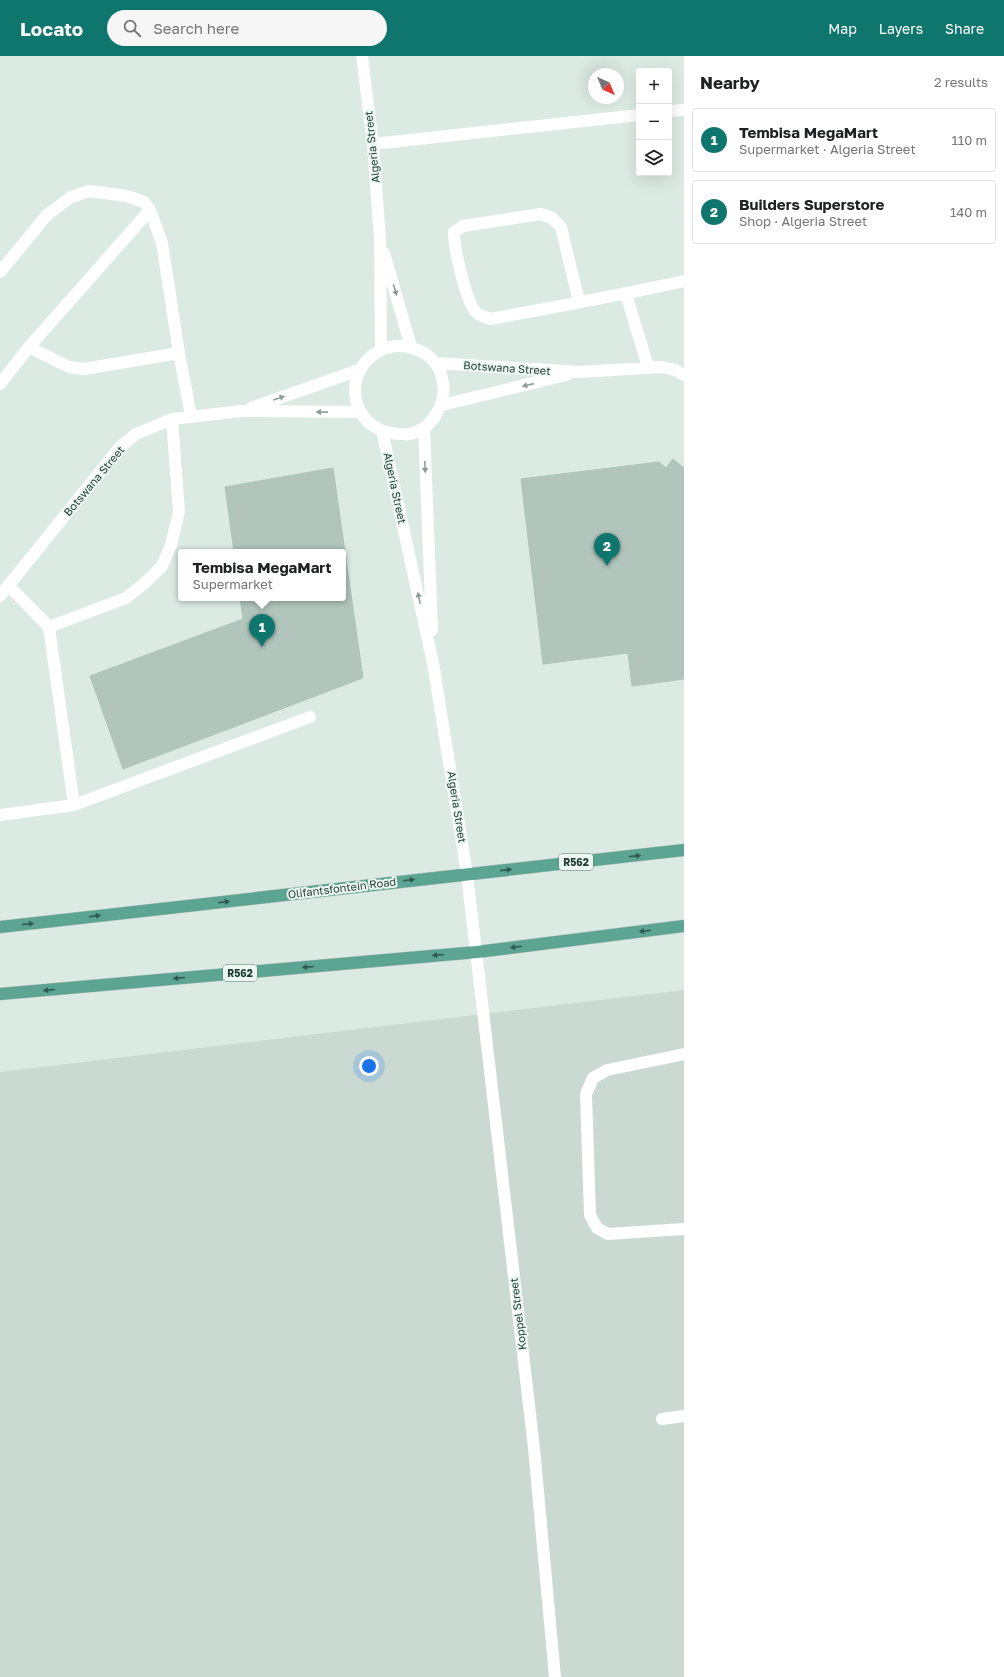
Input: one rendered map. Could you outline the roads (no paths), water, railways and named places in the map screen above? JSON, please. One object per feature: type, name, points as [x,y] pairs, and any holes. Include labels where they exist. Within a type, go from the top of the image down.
[{"type":"main road","name":"Olifantsfontein Road","points":[[0,927],[684,850]]},
{"type":"main road","name":"R562","points":[[0,994],[477,952],[684,926]]},
{"type":"street","name":"Algeria Street","points":[[362,56],[373,144],[380,239],[381,349]]},
{"type":"street","points":[[672,111],[684,110]]},
{"type":"street","points":[[373,144],[636,115]]},
{"type":"street","points":[[0,272],[47,215],[71,197],[90,191],[127,196],[144,202],[150,210],[162,243],[179,353],[191,416]]},
{"type":"street","points":[[0,384],[29,347],[150,210]]},
{"type":"street","points":[[579,302],[561,227],[552,218],[542,214],[463,226],[454,232],[454,243],[468,300],[477,314],[490,319],[626,294],[684,281]]},
{"type":"street","name":"Algeria Street","points":[[380,239],[411,347]]},
{"type":"street","points":[[626,294],[648,367]]},
{"type":"street","points":[[396,345],[411,347],[425,353],[436,363],[442,377],[444,391],[442,405],[434,418],[424,428],[410,433],[400,434],[382,431],[370,424],[361,412],[356,399],[355,385],[360,370],[368,358],[381,349],[396,345]]},
{"type":"street","points":[[29,347],[69,367],[84,369],[179,353]]},
{"type":"street","name":"Botswana Street","points":[[436,363],[579,372],[662,367],[675,370],[684,375]]},
{"type":"street","name":"Botswana Street","points":[[242,411],[360,370]]},
{"type":"street","name":"Botswana Street","points":[[442,405],[579,372]]},
{"type":"street","name":"Botswana Street","points":[[0,596],[120,447],[136,434],[172,419],[242,411],[361,412]]},
{"type":"street","points":[[49,627],[126,598],[145,583],[162,566],[172,545],[179,512],[172,419]]},
{"type":"street","name":"Algeria Street","points":[[424,428],[433,663]]},
{"type":"street","name":"Algeria Street","points":[[382,431],[433,663],[467,874],[477,952]]},
{"type":"street","points":[[8,585],[49,627],[74,805]]},
{"type":"street","points":[[0,815],[74,805],[310,716]]},
{"type":"street","name":"Koppel Street","points":[[477,952],[534,1448],[554,1677]]},
{"type":"street","points":[[684,1054],[607,1070],[593,1078],[586,1094],[590,1215],[598,1228],[608,1234],[684,1229]]},
{"type":"street","points":[[662,1418],[684,1416]]},
{"type":"place","name":"Builders Superstore","points":[[607,566]]},
{"type":"place","name":"Tembisa MegaMart","points":[[262,647]]}]
